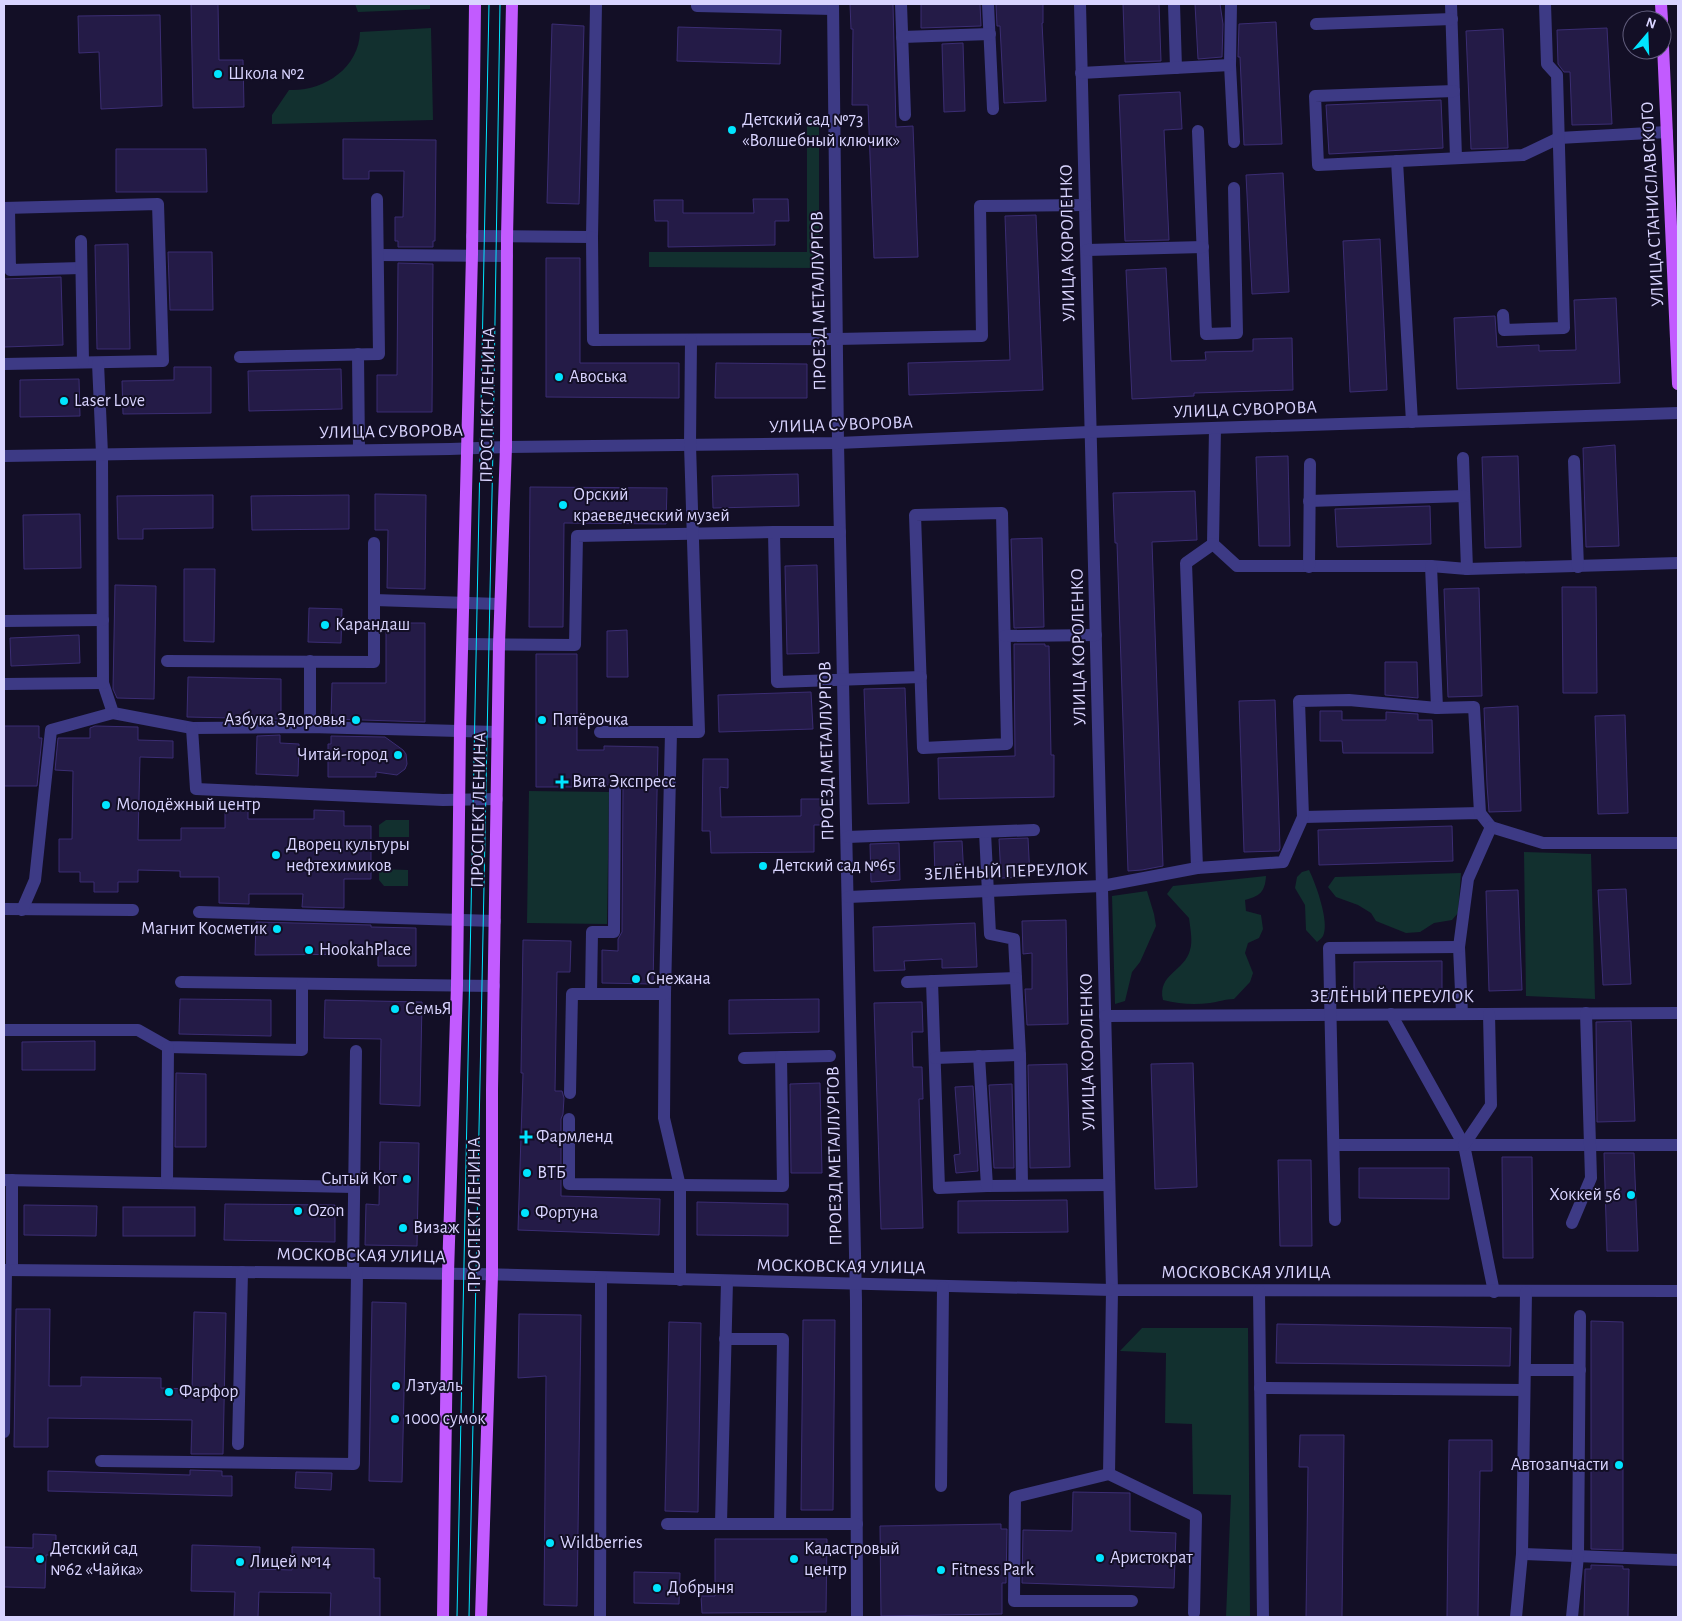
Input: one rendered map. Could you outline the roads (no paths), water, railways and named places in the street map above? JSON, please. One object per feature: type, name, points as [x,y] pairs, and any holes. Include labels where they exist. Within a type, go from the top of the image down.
[{"type":"main road","name":"ПРОСПЕКТ ЛЕНИНА","points":[[443,1617],[448,1274],[457,986],[460,730],[472,254],[475,4]]},
{"type":"main road","name":"ПРОСПЕКТ ЛЕНИНА","points":[[481,1617],[492,1275],[496,800],[500,604],[506,447],[507,237],[512,4]]},
{"type":"main road","name":"УЛИЦА СТАНИСЛАВСКОГО","points":[[1664,60],[1678,384]]},
{"type":"street","points":[[596,4],[592,236],[593,340],[837,339],[982,336],[980,206],[1085,205]]},
{"type":"street","points":[[697,4],[697,6],[833,6]]},
{"type":"street","points":[[901,4],[905,115]]},
{"type":"street","points":[[988,4],[993,109]]},
{"type":"street","name":"УЛИЦА КОРОЛЕНКО","points":[[1080,4],[1112,1290],[1109,1474]]},
{"type":"street","points":[[1174,4],[1176,68]]},
{"type":"street","points":[[1230,4],[1230,65],[1234,142]]},
{"type":"street","points":[[1452,4],[1456,158]]},
{"type":"street","points":[[1503,315],[1504,330],[1564,328],[1557,75],[1547,64],[1545,4]]},
{"type":"street","name":"ПРОЕЗД МЕТАЛЛУРГОВ","points":[[833,6],[838,444],[855,1285],[857,1617]]},
{"type":"street","points":[[1316,24],[1452,19]]},
{"type":"street","points":[[902,36],[990,34]]},
{"type":"street","points":[[1081,73],[1230,65]]},
{"type":"street","points":[[1454,90],[1315,96],[1318,164],[1523,155],[1559,138],[1667,132]]},
{"type":"street","points":[[1198,131],[1206,334],[1237,333],[1234,188]]},
{"type":"street","points":[[1397,161],[1412,422]]},
{"type":"street","points":[[240,357],[379,354],[378,199]]},
{"type":"street","points":[[4,364],[162,361],[158,204],[6,208],[10,270],[81,268]]},
{"type":"street","points":[[472,236],[592,236]]},
{"type":"street","points":[[81,241],[83,362]]},
{"type":"street","points":[[1086,250],[1203,248]]},
{"type":"street","points":[[378,255],[472,254],[507,256]]},
{"type":"street","points":[[600,732],[699,732],[690,445],[691,340]]},
{"type":"street","points":[[358,354],[359,450]]},
{"type":"street","points":[[98,363],[102,454],[103,683],[113,712]]},
{"type":"street","name":"УЛИЦА СУВОРОВА","points":[[4,456],[506,447],[838,444],[1090,432],[1678,413]]},
{"type":"street","points":[[1215,428],[1214,544],[1237,566],[1431,566],[1467,569],[1678,563]]},
{"type":"street","points":[[1463,458],[1467,569]]},
{"type":"street","points":[[1574,461],[1578,567]]},
{"type":"street","points":[[1309,567],[1310,464]]},
{"type":"street","points":[[1309,502],[1464,496]]},
{"type":"street","points":[[1002,513],[1005,636],[1007,744],[923,748],[915,515],[1002,513]]},
{"type":"street","points":[[774,532],[777,682],[921,677]]},
{"type":"street","points":[[463,644],[575,645],[577,536],[840,532]]},
{"type":"street","points":[[167,661],[374,662],[374,543]]},
{"type":"street","points":[[1197,868],[1186,563],[1214,544]]},
{"type":"street","points":[[1431,566],[1437,708]]},
{"type":"street","points":[[374,600],[500,604]]},
{"type":"street","points":[[4,621],[103,620]]},
{"type":"street","points":[[1005,636],[1096,635]]},
{"type":"street","points":[[310,662],[310,727]]},
{"type":"street","points":[[4,684],[103,683]]},
{"type":"street","points":[[1480,814],[1303,817],[1299,701],[1349,700],[1437,708],[1474,707],[1480,814],[1491,827],[1542,843],[1678,843]]},
{"type":"street","points":[[22,910],[35,880],[51,730],[113,712],[192,728],[310,727],[498,732]]},
{"type":"street","points":[[192,728],[196,789],[496,800]]},
{"type":"street","points":[[672,732],[665,994],[664,1118],[680,1186],[680,1280]]},
{"type":"street","points":[[592,994],[592,932],[614,932],[616,789]]},
{"type":"street","name":"ЗЕЛЁНЫЙ ПЕРЕУЛОК","points":[[848,897],[1102,886],[1197,868],[1283,862],[1303,817]]},
{"type":"street","points":[[1462,1014],[1459,947],[1468,879],[1491,827]]},
{"type":"street","points":[[847,837],[1034,830]]},
{"type":"street","points":[[985,832],[990,934],[1014,939],[1020,1055],[1022,1185]]},
{"type":"street","points":[[4,909],[133,910]]},
{"type":"street","points":[[199,912],[495,920]]},
{"type":"street","points":[[1335,1220],[1329,948],[1459,947]]},
{"type":"street","points":[[907,982],[1016,978]]},
{"type":"street","points":[[932,981],[939,1188],[1022,1185],[1109,1185]]},
{"type":"street","points":[[180,982],[494,986]]},
{"type":"street","points":[[4,1030],[138,1030],[168,1048],[302,1050],[302,984]]},
{"type":"street","points":[[570,1094],[572,994],[665,994]]},
{"type":"street","name":"ЗЕЛЁНЫЙ ПЕРЕУЛОК","points":[[1105,1016],[1678,1013]]},
{"type":"street","points":[[1391,1014],[1464,1145],[1494,1292]]},
{"type":"street","points":[[1464,1145],[1491,1105],[1489,1014]]},
{"type":"street","points":[[1572,1223],[1591,1178],[1586,1014]]},
{"type":"street","points":[[167,1183],[168,1048]]},
{"type":"street","points":[[101,1461],[354,1464],[356,1051]]},
{"type":"street","points":[[935,1058],[1020,1055]]},
{"type":"street","points":[[744,1058],[830,1056]]},
{"type":"street","points":[[979,1056],[986,1186]]},
{"type":"street","points":[[569,1119],[569,1184],[783,1186],[781,1057]]},
{"type":"street","points":[[1334,1145],[1678,1144]]},
{"type":"street","points":[[4,1432],[8,1180],[354,1186]]},
{"type":"street","name":"МОСКОВСКАЯ УЛИЦА","points":[[7,1270],[448,1274],[1112,1290],[1678,1291]]},
{"type":"street","points":[[238,1444],[242,1272]]},
{"type":"street","points":[[600,1617],[601,1278]]},
{"type":"street","points":[[721,1523],[727,1282]]},
{"type":"street","points":[[941,1486],[943,1287]]},
{"type":"street","points":[[1259,1291],[1263,1617]]},
{"type":"street","points":[[1516,1617],[1522,1554],[1526,1292]]},
{"type":"street","points":[[1572,1617],[1578,1556],[1580,1316]]},
{"type":"street","points":[[725,1339],[782,1339],[780,1524]]},
{"type":"street","points":[[1525,1370],[1580,1370]]},
{"type":"street","points":[[1260,1388],[1524,1390]]},
{"type":"street","points":[[1132,1601],[1014,1601],[1015,1497],[1109,1474],[1196,1516],[1194,1613]]},
{"type":"street","points":[[667,1524],[857,1524]]},
{"type":"street","points":[[1522,1554],[1678,1560]]},
{"type":"tram line","points":[[457,1617],[489,4]]},
{"type":"tram line","points":[[469,1617],[493,447],[500,4]]},
{"type":"place","name":"Школа №2","points":[[218,74]]},
{"type":"place","name":"Детский сад №73 «Волшебный ключик»","points":[[732,130]]},
{"type":"place","name":"Авоська","points":[[559,377]]},
{"type":"place","name":"Laser Love","points":[[64,401]]},
{"type":"place","name":"Орский краеведческий музей","points":[[563,505]]},
{"type":"place","name":"Карандаш","points":[[325,625]]},
{"type":"place","name":"Азбука Здоровья","points":[[356,720]]},
{"type":"place","name":"Пятёрочка","points":[[542,720]]},
{"type":"place","name":"Читай-город","points":[[398,755]]},
{"type":"place","name":"Вита Экспресс","points":[[562,782]]},
{"type":"place","name":"Молодёжный центр","points":[[106,805]]},
{"type":"place","name":"Дворец культуры нефтехимиков","points":[[276,855]]},
{"type":"place","name":"Детский сад №65","points":[[763,866]]},
{"type":"place","name":"Магнит Косметик","points":[[277,929]]},
{"type":"place","name":"HookahPlace","points":[[309,950]]},
{"type":"place","name":"Снежана","points":[[636,979]]},
{"type":"place","name":"СемьЯ","points":[[395,1009]]},
{"type":"place","name":"Фармленд","points":[[526,1137]]},
{"type":"place","name":"ВТБ","points":[[527,1173]]},
{"type":"place","name":"Сытый Кот","points":[[407,1179]]},
{"type":"place","name":"Хоккей 56","points":[[1631,1195]]},
{"type":"place","name":"Ozon","points":[[298,1211]]},
{"type":"place","name":"Фортуна","points":[[525,1213]]},
{"type":"place","name":"Визаж","points":[[403,1228]]},
{"type":"place","name":"Лэтуаль","points":[[396,1386]]},
{"type":"place","name":"Фарфор","points":[[169,1392]]},
{"type":"place","name":"1000 сумок","points":[[395,1419]]},
{"type":"place","name":"Автозапчасти","points":[[1619,1465]]},
{"type":"place","name":"Wildberries","points":[[550,1543]]},
{"type":"place","name":"Аристократ","points":[[1100,1558]]},
{"type":"place","name":"Детский сад №62 «Чайка»","points":[[40,1559]]},
{"type":"place","name":"Кадастровый центр","points":[[794,1559]]},
{"type":"place","name":"Лицей №14","points":[[240,1562]]},
{"type":"place","name":"Fitness Park","points":[[941,1570]]},
{"type":"place","name":"Добрыня","points":[[657,1588]]}]
